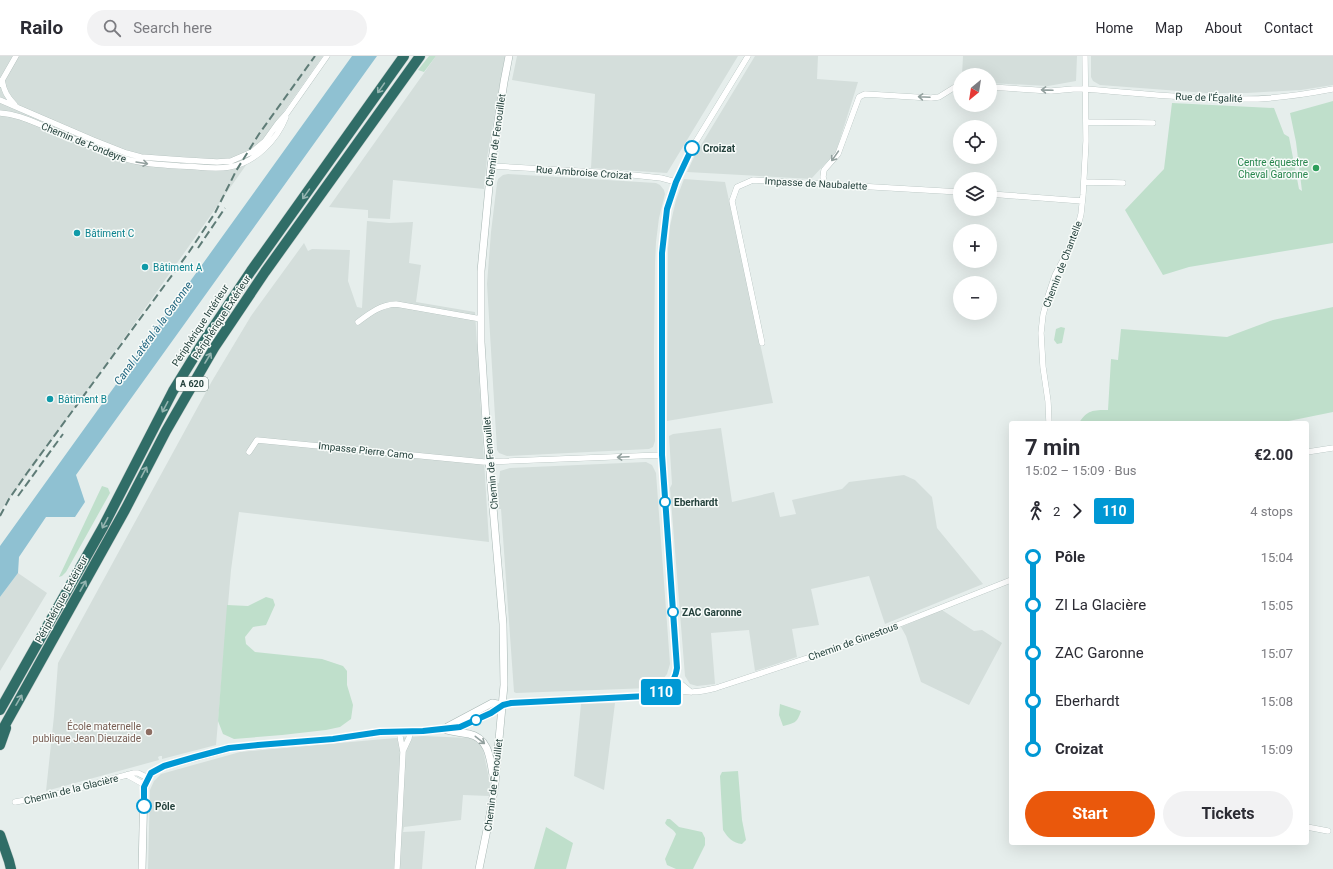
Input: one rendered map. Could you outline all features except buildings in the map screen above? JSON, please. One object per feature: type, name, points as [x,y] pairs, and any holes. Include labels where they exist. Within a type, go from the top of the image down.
[{"type":"highway","name":"Périphérique Intérieur","points":[[0,710],[103,527],[157,421],[188,366],[238,289],[404,56]]},
{"type":"highway","name":"Périphérique Extérieur","points":[[0,734],[170,424],[214,348],[265,272],[420,56]]},
{"type":"highway","points":[[0,745],[11,714]]},
{"type":"highway","points":[[0,835],[11,869]]},
{"type":"street","points":[[1,82],[16,56]]},
{"type":"street","name":"Chemin de Fondeyre","points":[[0,100],[93,140],[126,153],[141,157],[217,162],[231,161],[252,152],[265,141],[287,113],[327,56]]},
{"type":"street","name":"Chemin de Fenouillet","points":[[479,869],[495,783],[504,681],[503,624],[490,462],[481,319],[481,264],[491,166],[509,56]]},
{"type":"street","points":[[142,869],[144,793],[151,773],[164,766],[229,748],[333,739],[380,732],[460,727],[491,713],[503,705],[513,703],[647,696],[655,695],[669,686],[674,678],[677,668],[662,455],[662,253],[667,209],[676,182],[692,148],[748,56]]},
{"type":"street","name":"Chemin de Chantelle","points":[[1049,421],[1048,401],[1041,348],[1041,333],[1043,315],[1055,275],[1076,234],[1081,214],[1084,182],[1086,122],[1085,56]]},
{"type":"street","name":"Chemin de Fondeyre","points":[[1,82],[3,90],[17,107]]},
{"type":"street","points":[[826,184],[823,177],[824,170],[838,154],[859,97],[865,94],[931,98],[939,97],[953,87]]},
{"type":"street","name":"Rue de l'Égalité","points":[[997,87],[1051,91],[1085,89],[1202,98],[1240,99],[1306,94],[1333,89]]},
{"type":"street","name":"Chemin de Fondeyre","points":[[0,113],[27,119],[106,152],[136,162],[156,165],[221,168],[230,167],[247,161],[263,150],[282,125],[287,113]]},
{"type":"street","points":[[1086,122],[1153,123]]},
{"type":"street","name":"Rue Ambroise Croizat","points":[[491,166],[614,173],[661,178],[676,182]]},
{"type":"street","name":"Impasse de Naubalette","points":[[762,343],[732,201],[737,187],[753,180],[953,192]]},
{"type":"street","points":[[1084,182],[1123,183]]},
{"type":"street","points":[[997,195],[1082,201]]},
{"type":"street","points":[[358,322],[379,308],[396,304],[481,319]]},
{"type":"street","name":"Impasse Pierre Camo","points":[[249,452],[257,440],[490,462]]},
{"type":"street","points":[[1309,452],[1333,448]]},
{"type":"street","points":[[490,462],[662,455]]},
{"type":"street","name":"Chemin de Ginestous","points":[[669,686],[679,691],[692,692],[716,688],[844,646],[1009,581]]},
{"type":"street","points":[[674,678],[692,692]]},
{"type":"street","points":[[443,729],[471,734],[483,741],[488,751],[495,783]]},
{"type":"street","points":[[403,752],[409,738],[410,731]]},
{"type":"street","points":[[397,869],[403,752],[399,732]]},
{"type":"street","name":"Chemin de la Glacière","points":[[15,802],[53,796],[119,776],[127,775],[147,781]]},
{"type":"street","points":[[1309,827],[1328,831]]},
{"type":"shaded area","points":[[0,56],[323,56],[29,473],[0,511]]},
{"type":"shaded area","points":[[436,56],[505,56],[487,158],[484,189],[393,180],[390,219],[368,218],[368,210],[329,207]]},
{"type":"shaded area","points":[[517,56],[738,56],[667,173],[591,168],[595,94],[512,80]]},
{"type":"shaded area","points":[[755,56],[818,56],[817,79],[858,82],[836,152],[811,179],[687,172],[695,155]]},
{"type":"shaded area","points":[[963,56],[1077,56],[1076,81],[1048,86],[997,83],[997,68],[962,68]]},
{"type":"shaded area","points":[[1091,56],[1333,56],[1333,85],[1301,90],[1247,93],[1206,93],[1100,85],[1093,81],[1091,77]]},
{"type":"shaded area","points":[[508,174],[656,183],[664,190],[665,194],[659,218],[656,242],[655,263],[655,441],[653,447],[649,449],[507,456],[499,453],[497,450],[487,284],[497,183],[498,179],[503,175]]},
{"type":"shaded area","points":[[684,179],[725,182],[773,403],[667,421],[668,249],[670,226],[676,200]]},
{"type":"shaded area","points":[[367,221],[389,223],[413,222],[409,263],[421,265],[416,302],[475,312],[489,542],[239,512],[231,570],[216,745],[162,759],[162,756],[160,756],[158,757],[159,760],[46,791],[58,663],[212,381],[251,316],[304,243],[308,251],[312,249],[350,250],[348,281],[357,307],[362,308]]},
{"type":"shaded area","points":[[721,428],[732,502],[774,492],[780,517],[796,514],[792,500],[842,489],[849,482],[904,475],[915,480],[932,497],[937,528],[983,584],[885,624],[869,576],[811,589],[819,625],[792,629],[797,657],[755,671],[749,630],[711,633],[715,684],[697,686],[690,684],[685,676],[670,488],[672,484],[669,436],[673,434]]},
{"type":"shaded area","points":[[646,462],[652,465],[656,473],[670,664],[667,674],[660,683],[650,688],[514,692],[501,509],[498,509],[497,483],[499,483],[500,471],[510,468]]},
{"type":"shaded area","points":[[18,573],[47,593],[0,671],[0,597]]},
{"type":"shaded area","points":[[942,610],[974,631],[982,630],[1002,643],[969,705],[921,682],[906,636],[901,627]]},
{"type":"shaded area","points":[[615,703],[604,790],[574,776],[581,704]]},
{"type":"shaded area","points":[[423,736],[470,738],[477,741],[482,747],[490,784],[489,796],[463,795],[461,820],[404,827],[403,832],[425,831],[422,869],[148,869],[150,790],[154,781],[161,774],[240,752]]},
{"type":"green space","points":[[429,56],[436,56],[424,72],[418,70]]},
{"type":"green space","points":[[1333,101],[1333,243],[1189,267],[1163,275],[1125,210],[1164,169],[1172,103],[1274,108],[1284,134],[1289,137],[1299,189],[1302,191],[1296,142],[1290,113]]},
{"type":"green space","points":[[1333,307],[1333,412],[1289,421],[1080,421],[1088,413],[1098,410],[1108,410],[1111,359],[1118,360],[1121,329],[1227,337],[1273,320]]},
{"type":"green space","points":[[1061,327],[1065,328],[1062,343],[1057,344],[1054,340],[1056,329]]},
{"type":"green space","points":[[102,486],[108,488],[110,493],[66,572],[59,577]]},
{"type":"green space","points":[[266,597],[273,599],[275,605],[266,625],[253,627],[245,637],[246,644],[255,652],[322,659],[343,666],[347,671],[347,685],[353,705],[351,719],[340,727],[282,735],[234,739],[223,734],[218,721],[227,605],[248,606]]},
{"type":"green space","points":[[780,704],[801,711],[795,722],[783,726],[779,715]]},
{"type":"green space","points":[[738,771],[742,820],[746,840],[742,844],[731,840],[723,830],[720,776],[722,772]]},
{"type":"green space","points":[[667,819],[670,819],[679,827],[702,832],[705,838],[705,845],[693,869],[676,869],[667,865],[665,859],[676,834],[665,823]]},
{"type":"green space","points":[[546,827],[573,843],[566,869],[534,869]]},
{"type":"water","points":[[352,56],[377,56],[76,475],[85,502],[75,517],[46,517],[19,557],[18,573],[0,597],[0,546]]},
{"type":"railway","points":[[0,516],[9,499],[27,473],[189,252],[215,213],[236,171],[259,134],[315,56]]},
{"type":"railway","points":[[198,248],[225,208]]},
{"type":"railway","points":[[18,496],[63,434]]},
{"type":"bus line","name":"110","points":[[144,806],[144,787],[151,773],[168,764],[207,753],[229,748],[333,739],[380,732],[423,731],[460,727],[491,713],[503,705],[511,703],[647,696],[655,695],[669,686],[674,678],[677,668],[662,455],[662,253],[667,209],[676,182],[692,148]]},
{"type":"place","name":"Croizat","points":[[692,148]]},
{"type":"place","name":"Centre équestre Cheval Garonne","points":[[1316,168]]},
{"type":"place","name":"Bâtiment C","points":[[77,233]]},
{"type":"place","name":"Bâtiment A","points":[[145,267]]},
{"type":"place","name":"Bâtiment B","points":[[50,399]]},
{"type":"place","name":"Eberhardt","points":[[665,502]]},
{"type":"place","name":"ZAC Garonne","points":[[673,612]]},
{"type":"place","name":"École maternelle publique Jean Dieuzaide","points":[[149,732]]},
{"type":"place","name":"Pôle","points":[[144,806]]},
{"type":"water label","name":"Canal Latéral à la Garonne","points":[[153,333]]}]
